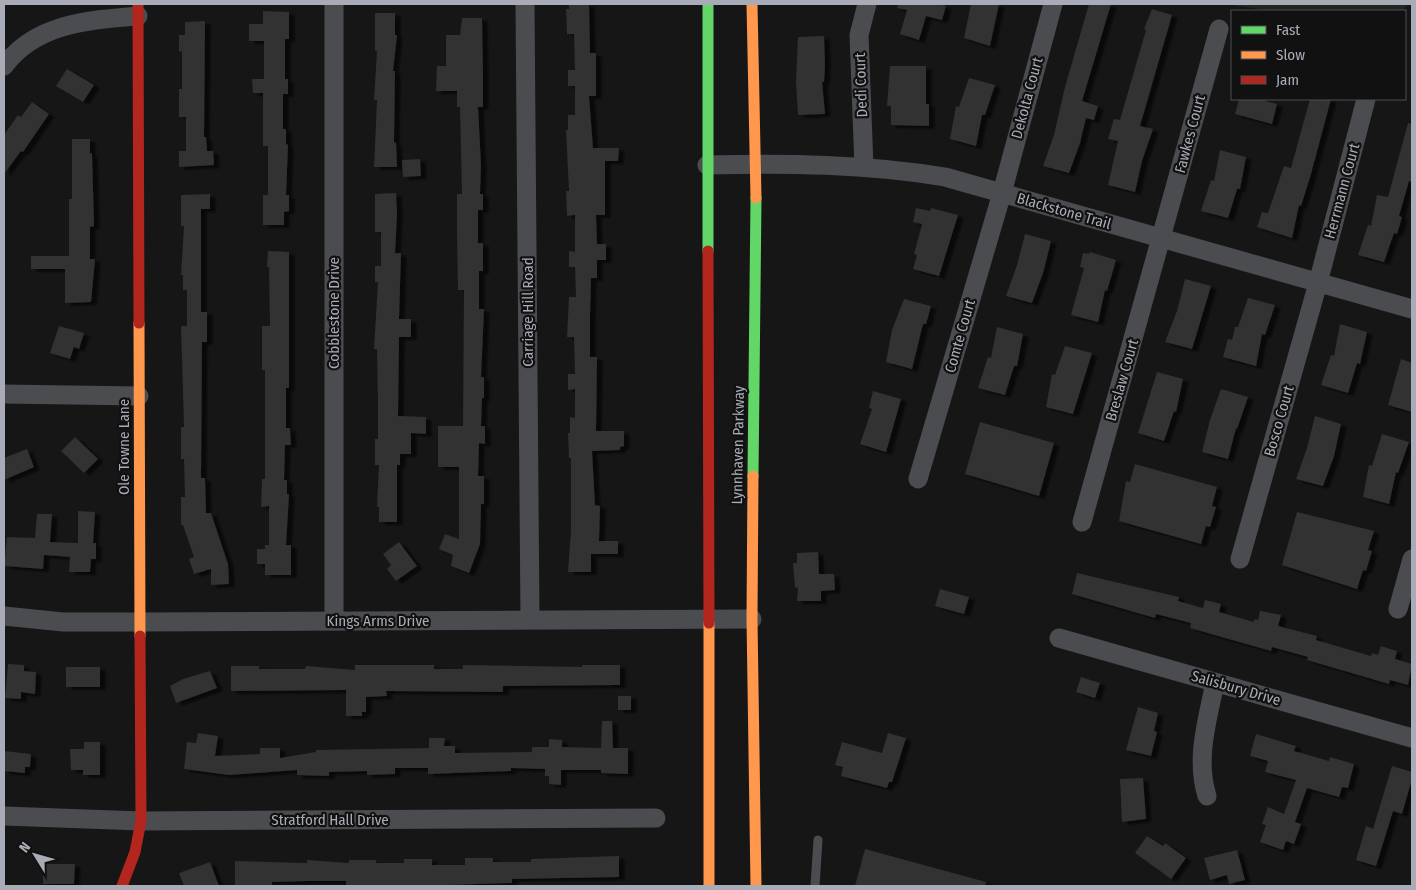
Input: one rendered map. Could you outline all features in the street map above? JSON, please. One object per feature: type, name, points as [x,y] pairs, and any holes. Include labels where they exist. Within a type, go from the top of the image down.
[{"type":"main road","name":"Lynnhaven Parkway","points":[[708,4],[709,886]]},
{"type":"main road","name":"Lynnhaven Parkway","points":[[752,4],[756,164],[752,619],[756,886]]},
{"type":"main road","name":"Ole Towne Lane","points":[[122,886],[134,852],[141,821],[138,10]]},
{"type":"street","name":"Cobblestone Drive","points":[[334,4],[334,621]]},
{"type":"street","name":"Carriage Hill Road","points":[[525,4],[530,620]]},
{"type":"street","name":"Dedi Court","points":[[864,168],[859,35],[867,4]]},
{"type":"street","name":"Dekolta Court","points":[[1002,193],[1053,4]]},
{"type":"street","points":[[4,66],[24,46],[54,28],[138,10]]},
{"type":"street","name":"Fawkes Court","points":[[1162,238],[1219,29]]},
{"type":"street","name":"Herrmann Court","points":[[1318,283],[1366,100]]},
{"type":"street","name":"Blackstone Trail","points":[[708,165],[756,164],[905,170],[945,177],[1412,309]]},
{"type":"street","name":"Comte Court","points":[[918,479],[1002,193]]},
{"type":"street","name":"Breslaw Court","points":[[1082,522],[1162,238]]},
{"type":"street","name":"Bosco Court","points":[[1240,559],[1318,283]]},
{"type":"street","points":[[4,394],[139,396]]},
{"type":"street","points":[[1398,608],[1412,559]]},
{"type":"street","name":"Kings Arms Drive","points":[[4,616],[62,622],[752,619]]},
{"type":"street","name":"Salisbury Drive","points":[[1059,638],[1412,738]]},
{"type":"street","points":[[1207,796],[1201,779],[1200,762],[1215,682]]},
{"type":"street","name":"Stratford Hall Drive","points":[[4,816],[141,821],[656,818]]},
{"type":"lane","points":[[815,886],[818,840]]},
{"type":"shaded area","points":[[1227,4],[1408,4],[1403,10],[1264,10]]},
{"type":"building","points":[[569,4],[589,4],[590,53],[596,53],[596,96],[589,96],[593,148],[619,148],[618,161],[605,161],[605,215],[596,215],[597,244],[606,244],[606,260],[597,260],[597,278],[591,278],[590,315],[590,357],[597,357],[596,431],[624,431],[624,446],[620,447],[620,450],[592,451],[595,505],[600,506],[599,541],[618,541],[618,554],[591,554],[591,572],[568,572],[571,531],[571,458],[569,458],[568,433],[570,433],[570,417],[575,418],[575,389],[568,390],[568,374],[575,374],[574,337],[567,337],[569,297],[576,297],[575,267],[569,267],[569,251],[575,252],[575,215],[567,216],[566,191],[569,191],[566,130],[568,130],[568,115],[575,115],[575,86],[568,86],[568,70],[575,70],[574,34],[567,34],[566,9],[569,9]]},
{"type":"building","points":[[898,4],[938,4],[946,6],[942,20],[926,16],[919,40],[900,34],[907,10],[897,8]]},
{"type":"building","points":[[971,4],[999,4],[990,46],[964,38]]},
{"type":"building","points":[[1089,4],[1111,4],[1082,101],[1098,106],[1094,120],[1086,118],[1080,143],[1069,173],[1043,166],[1054,135],[1065,87]]},
{"type":"building","points":[[1152,9],[1172,15],[1140,126],[1153,129],[1142,161],[1135,192],[1108,185],[1118,141],[1108,139],[1114,119],[1120,120],[1146,30],[1144,29]]},
{"type":"building","points":[[263,11],[289,12],[289,39],[285,39],[285,79],[288,79],[288,94],[283,94],[283,129],[286,129],[286,145],[288,144],[286,195],[289,195],[289,211],[284,212],[284,225],[263,225],[263,195],[268,195],[268,146],[263,146],[263,93],[253,93],[252,79],[264,79],[264,41],[249,41],[249,24],[263,24]]},
{"type":"building","points":[[375,13],[395,13],[395,35],[397,35],[393,71],[395,71],[394,143],[396,142],[397,167],[374,167],[377,100],[374,100],[377,51],[375,51]]},
{"type":"building","points":[[462,18],[482,18],[483,78],[483,107],[478,107],[481,166],[480,194],[483,194],[483,210],[478,210],[478,243],[483,243],[483,271],[479,271],[479,309],[484,309],[481,377],[484,377],[484,398],[482,398],[481,426],[485,426],[485,444],[479,443],[478,476],[484,476],[484,504],[481,504],[480,544],[469,573],[451,566],[453,555],[439,549],[445,534],[459,539],[459,467],[438,467],[438,426],[463,426],[464,290],[458,290],[457,194],[462,194],[460,107],[457,107],[457,91],[436,91],[437,66],[446,66],[446,35],[460,35]]},
{"type":"building","points":[[205,21],[204,137],[206,137],[207,151],[213,151],[214,165],[179,167],[179,151],[186,151],[186,117],[179,117],[179,89],[182,89],[182,51],[179,52],[179,35],[185,35],[185,22]]},
{"type":"building","points":[[824,36],[825,66],[824,82],[822,82],[825,114],[798,115],[796,81],[798,37]]},
{"type":"building","points":[[890,66],[926,66],[926,104],[929,104],[929,126],[891,125],[891,106],[887,106]]},
{"type":"building","points":[[67,69],[94,85],[83,102],[56,86]]},
{"type":"building","points":[[969,78],[995,85],[985,115],[982,115],[976,146],[950,139],[956,106],[959,107]]},
{"type":"building","points":[[1239,100],[1266,100],[1277,104],[1272,124],[1235,114]]},
{"type":"building","points":[[1310,100],[1331,100],[1311,174],[1301,206],[1299,205],[1292,238],[1257,227],[1262,212],[1268,213],[1284,166],[1291,168]]},
{"type":"building","points":[[32,102],[49,114],[23,152],[21,151],[4,174],[4,135],[18,115],[21,117]]},
{"type":"building","points":[[1408,123],[1412,124],[1412,182],[1409,181],[1399,216],[1402,217],[1397,234],[1394,233],[1384,262],[1358,255],[1368,225],[1371,226],[1377,195],[1388,197]]},
{"type":"building","points":[[72,139],[90,139],[94,226],[90,227],[90,259],[95,259],[91,302],[65,303],[65,269],[31,269],[31,256],[69,256],[69,199],[72,199]]},
{"type":"building","points":[[1220,150],[1246,157],[1240,189],[1237,189],[1228,218],[1201,211],[1211,180],[1214,181]]},
{"type":"building","points":[[420,159],[421,176],[403,177],[402,160]]},
{"type":"building","points":[[396,193],[395,253],[401,253],[399,319],[411,319],[411,337],[399,337],[398,416],[426,417],[426,434],[411,433],[411,454],[400,454],[400,465],[397,465],[397,522],[379,522],[379,507],[377,507],[379,465],[375,465],[375,439],[378,439],[377,349],[374,349],[378,282],[375,282],[375,266],[381,266],[381,232],[375,232],[375,194]]},
{"type":"building","points":[[210,194],[210,209],[201,209],[201,312],[207,312],[207,342],[202,342],[201,478],[205,478],[206,513],[211,513],[228,564],[229,584],[211,585],[211,569],[194,574],[189,559],[194,557],[183,525],[181,525],[181,497],[185,497],[184,459],[181,459],[181,427],[184,427],[181,326],[187,326],[187,290],[183,290],[183,275],[181,275],[184,226],[181,226],[181,195]]},
{"type":"building","points":[[916,208],[930,211],[931,208],[958,215],[939,276],[913,269],[917,255],[914,254],[922,224],[913,222]]},
{"type":"building","points":[[1025,234],[1051,241],[1043,273],[1032,303],[1006,296]]},
{"type":"building","points":[[268,251],[289,252],[289,388],[286,388],[286,428],[290,428],[291,445],[285,445],[284,480],[287,480],[287,494],[289,494],[286,545],[291,545],[291,575],[265,575],[265,564],[257,564],[257,549],[265,549],[265,545],[269,545],[269,506],[261,507],[262,479],[265,479],[265,370],[262,370],[262,326],[270,326]]},
{"type":"building","points":[[1090,252],[1116,260],[1107,291],[1105,290],[1098,322],[1071,315],[1084,268],[1080,267],[1083,253],[1089,254]]},
{"type":"building","points":[[1185,279],[1211,286],[1192,349],[1165,342],[1177,311]]},
{"type":"building","points":[[1248,298],[1275,305],[1265,335],[1262,334],[1256,366],[1223,357],[1228,339],[1232,340],[1235,327],[1238,327]]},
{"type":"building","points":[[904,299],[931,306],[926,324],[923,324],[912,369],[886,362],[892,330]]},
{"type":"building","points":[[1340,324],[1367,332],[1360,364],[1357,363],[1348,393],[1321,385],[1331,355],[1334,356]]},
{"type":"building","points":[[59,326],[84,333],[79,349],[74,347],[70,359],[50,353]]},
{"type":"building","points":[[997,327],[1023,334],[1017,366],[1014,366],[1005,395],[978,388],[988,357],[991,358]]},
{"type":"building","points":[[1065,346],[1092,353],[1073,414],[1046,407],[1052,374],[1055,375]]},
{"type":"building","points":[[1401,359],[1412,363],[1412,412],[1388,405]]},
{"type":"building","points":[[1157,372],[1183,379],[1176,412],[1174,411],[1164,441],[1138,433]]},
{"type":"building","points":[[1221,389],[1248,397],[1236,428],[1228,459],[1202,452],[1210,420]]},
{"type":"building","points":[[873,391],[901,399],[886,452],[860,444],[872,409],[869,408]]},
{"type":"building","points":[[1315,416],[1341,424],[1334,456],[1323,486],[1296,479],[1307,448]]},
{"type":"building","points":[[980,422],[1054,443],[1039,496],[965,474]]},
{"type":"building","points":[[1382,434],[1409,442],[1398,473],[1396,472],[1389,504],[1363,497],[1369,465],[1372,466]]},
{"type":"building","points":[[75,437],[98,459],[84,473],[61,451]]},
{"type":"building","points":[[27,449],[34,467],[4,480],[4,458]]},
{"type":"building","points":[[1135,464],[1217,487],[1212,506],[1216,507],[1210,527],[1206,526],[1201,544],[1119,521],[1126,481],[1130,482]]},
{"type":"building","points":[[78,511],[95,512],[93,543],[96,543],[96,559],[91,559],[90,572],[69,572],[70,557],[44,555],[43,569],[4,566],[7,537],[35,538],[37,514],[52,514],[50,542],[78,543]]},
{"type":"building","points":[[1297,512],[1374,531],[1368,550],[1372,551],[1366,571],[1363,570],[1357,589],[1282,565]]},
{"type":"building","points":[[399,542],[417,566],[396,581],[387,569],[391,565],[383,554]]},
{"type":"building","points":[[818,552],[819,574],[834,574],[835,590],[821,591],[821,601],[797,601],[798,588],[795,587],[793,563],[797,563],[797,553]]},
{"type":"building","points":[[1077,573],[1179,597],[1178,601],[1203,608],[1205,600],[1221,604],[1219,612],[1254,622],[1254,619],[1258,620],[1260,611],[1281,615],[1278,626],[1317,636],[1316,640],[1371,656],[1372,653],[1378,655],[1381,646],[1397,651],[1395,659],[1412,664],[1408,685],[1390,680],[1389,684],[1307,660],[1308,657],[1272,647],[1271,651],[1190,628],[1191,623],[1156,614],[1155,618],[1072,594]]},
{"type":"building","points":[[940,589],[969,597],[964,614],[935,606]]},
{"type":"building","points":[[8,664],[24,665],[24,671],[36,672],[35,694],[21,692],[21,699],[5,698]]},
{"type":"building","points":[[355,665],[434,665],[434,669],[463,669],[463,665],[582,667],[582,665],[620,665],[620,685],[503,686],[503,692],[386,691],[387,696],[366,697],[366,712],[362,712],[362,716],[346,716],[346,690],[231,691],[231,666],[259,666],[259,669],[305,669],[306,666],[355,670]]},
{"type":"building","points":[[66,667],[100,667],[100,687],[66,687]]},
{"type":"building","points":[[210,671],[217,688],[176,703],[170,686],[183,679]]},
{"type":"building","points":[[1081,677],[1100,683],[1095,698],[1076,692]]},
{"type":"building","points":[[618,696],[631,696],[631,710],[618,710]]},
{"type":"building","points":[[1138,707],[1158,713],[1154,731],[1157,732],[1151,756],[1126,750]]},
{"type":"building","points":[[602,721],[612,721],[613,748],[628,748],[628,774],[601,773],[601,770],[561,770],[561,785],[549,784],[549,776],[545,776],[545,769],[511,768],[511,771],[428,774],[428,768],[395,768],[395,774],[367,775],[367,771],[329,772],[329,776],[297,775],[297,770],[229,775],[184,769],[187,742],[196,743],[198,733],[218,736],[215,756],[260,754],[260,748],[280,748],[280,758],[316,752],[316,750],[429,748],[429,738],[445,738],[444,746],[455,746],[455,753],[532,752],[532,747],[549,747],[549,739],[562,740],[562,747],[601,748]]},
{"type":"building","points":[[888,733],[906,738],[892,782],[889,782],[887,788],[841,776],[843,767],[835,765],[842,742],[882,753]]},
{"type":"building","points":[[1256,734],[1296,746],[1294,751],[1329,761],[1330,757],[1354,764],[1348,788],[1342,787],[1339,797],[1307,788],[1295,822],[1301,824],[1294,844],[1286,841],[1283,850],[1260,842],[1266,825],[1262,824],[1268,807],[1284,814],[1296,780],[1265,772],[1268,761],[1250,756]]},
{"type":"building","points":[[84,742],[100,742],[100,775],[83,775],[83,770],[71,770],[70,749],[84,749]]},
{"type":"building","points":[[4,751],[31,754],[30,767],[25,767],[25,773],[4,771]]},
{"type":"building","points":[[1392,766],[1412,772],[1412,779],[1402,814],[1393,811],[1376,866],[1356,860],[1366,826],[1373,829]]},
{"type":"building","points":[[1143,778],[1146,819],[1122,822],[1120,779]]},
{"type":"building","points":[[1147,836],[1163,846],[1165,843],[1186,858],[1171,879],[1135,853]]},
{"type":"building","points":[[865,849],[986,882],[985,886],[855,886]]},
{"type":"building","points":[[1237,850],[1245,880],[1229,884],[1227,875],[1210,880],[1204,858]]},
{"type":"building","points":[[619,856],[619,877],[512,879],[512,883],[445,885],[346,885],[346,881],[309,881],[272,882],[272,886],[235,886],[235,861],[307,863],[307,860],[349,863],[349,860],[376,860],[376,863],[404,863],[404,859],[432,859],[432,865],[465,865],[465,858],[493,858],[493,862],[531,862],[531,859]]},
{"type":"building","points":[[210,862],[219,886],[184,886],[179,873]]},
{"type":"building","points":[[43,864],[75,864],[74,884],[43,884]]},
{"type":"traffic: fast","points":[[708,4],[708,251]]},
{"type":"traffic: fast","points":[[753,476],[756,198]]},
{"type":"traffic: slow","points":[[752,4],[756,198]]},
{"type":"traffic: slow","points":[[139,323],[140,636]]},
{"type":"traffic: slow","points":[[753,476],[752,619],[756,886]]},
{"type":"traffic: slow","points":[[709,623],[709,886]]},
{"type":"traffic: jam","points":[[138,4],[139,323]]},
{"type":"traffic: jam","points":[[708,251],[709,623]]},
{"type":"traffic: jam","points":[[122,886],[135,852],[141,821],[140,636]]}]
